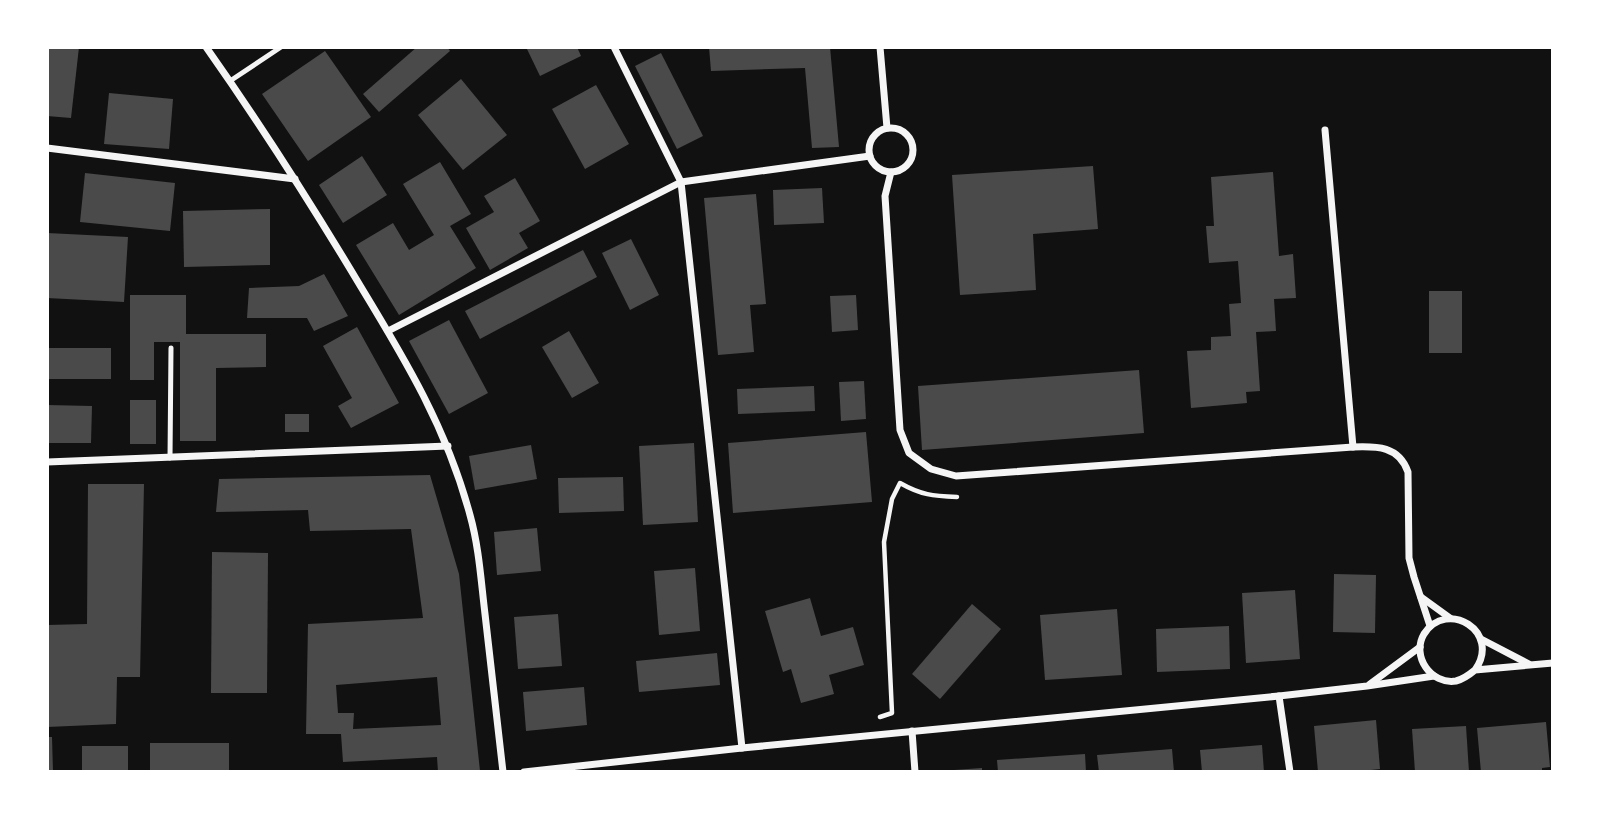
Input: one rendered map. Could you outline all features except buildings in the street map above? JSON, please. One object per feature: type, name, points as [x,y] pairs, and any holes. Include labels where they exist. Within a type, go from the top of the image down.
[{"type":"street","points":[[206,47],[295,179],[388,331],[423,391],[448,446],[471,518],[480,572],[503,772]]},
{"type":"street","points":[[614,47],[681,182],[742,748]]},
{"type":"street","points":[[880,47],[887,128]]},
{"type":"street","points":[[887,128],[902,130],[908,135],[913,148],[913,155],[904,168],[898,171],[891,172],[877,167],[870,156],[870,141],[887,128]]},
{"type":"street","points":[[1325,130],[1353,447]]},
{"type":"street","points":[[47,148],[295,179]]},
{"type":"street","points":[[388,331],[681,182],[870,156]]},
{"type":"street","points":[[891,172],[885,196],[900,429],[909,453],[930,469],[956,476],[1353,447],[1373,447],[1390,451],[1398,455],[1408,472],[1409,558],[1430,626]]},
{"type":"street","points":[[47,461],[448,446]]},
{"type":"street","points":[[1421,597],[1450,618]]},
{"type":"street","points":[[1450,618],[1469,624],[1481,639],[1480,663],[1466,677],[1456,681],[1434,676],[1423,664],[1420,647],[1430,626],[1439,620],[1450,618]]},
{"type":"street","points":[[1481,639],[1530,664]]},
{"type":"street","points":[[1367,686],[1420,647]]},
{"type":"street","points":[[1475,670],[1553,663]]},
{"type":"street","points":[[524,772],[1279,696],[1434,676]]},
{"type":"street","points":[[1279,696],[1290,772]]},
{"type":"street","points":[[912,731],[915,772]]},
{"type":"lane","points":[[230,81],[281,47]]},
{"type":"lane","points":[[170,458],[171,348]]},
{"type":"path","points":[[892,713],[884,542],[892,499],[900,483],[916,492],[957,497]]}]
